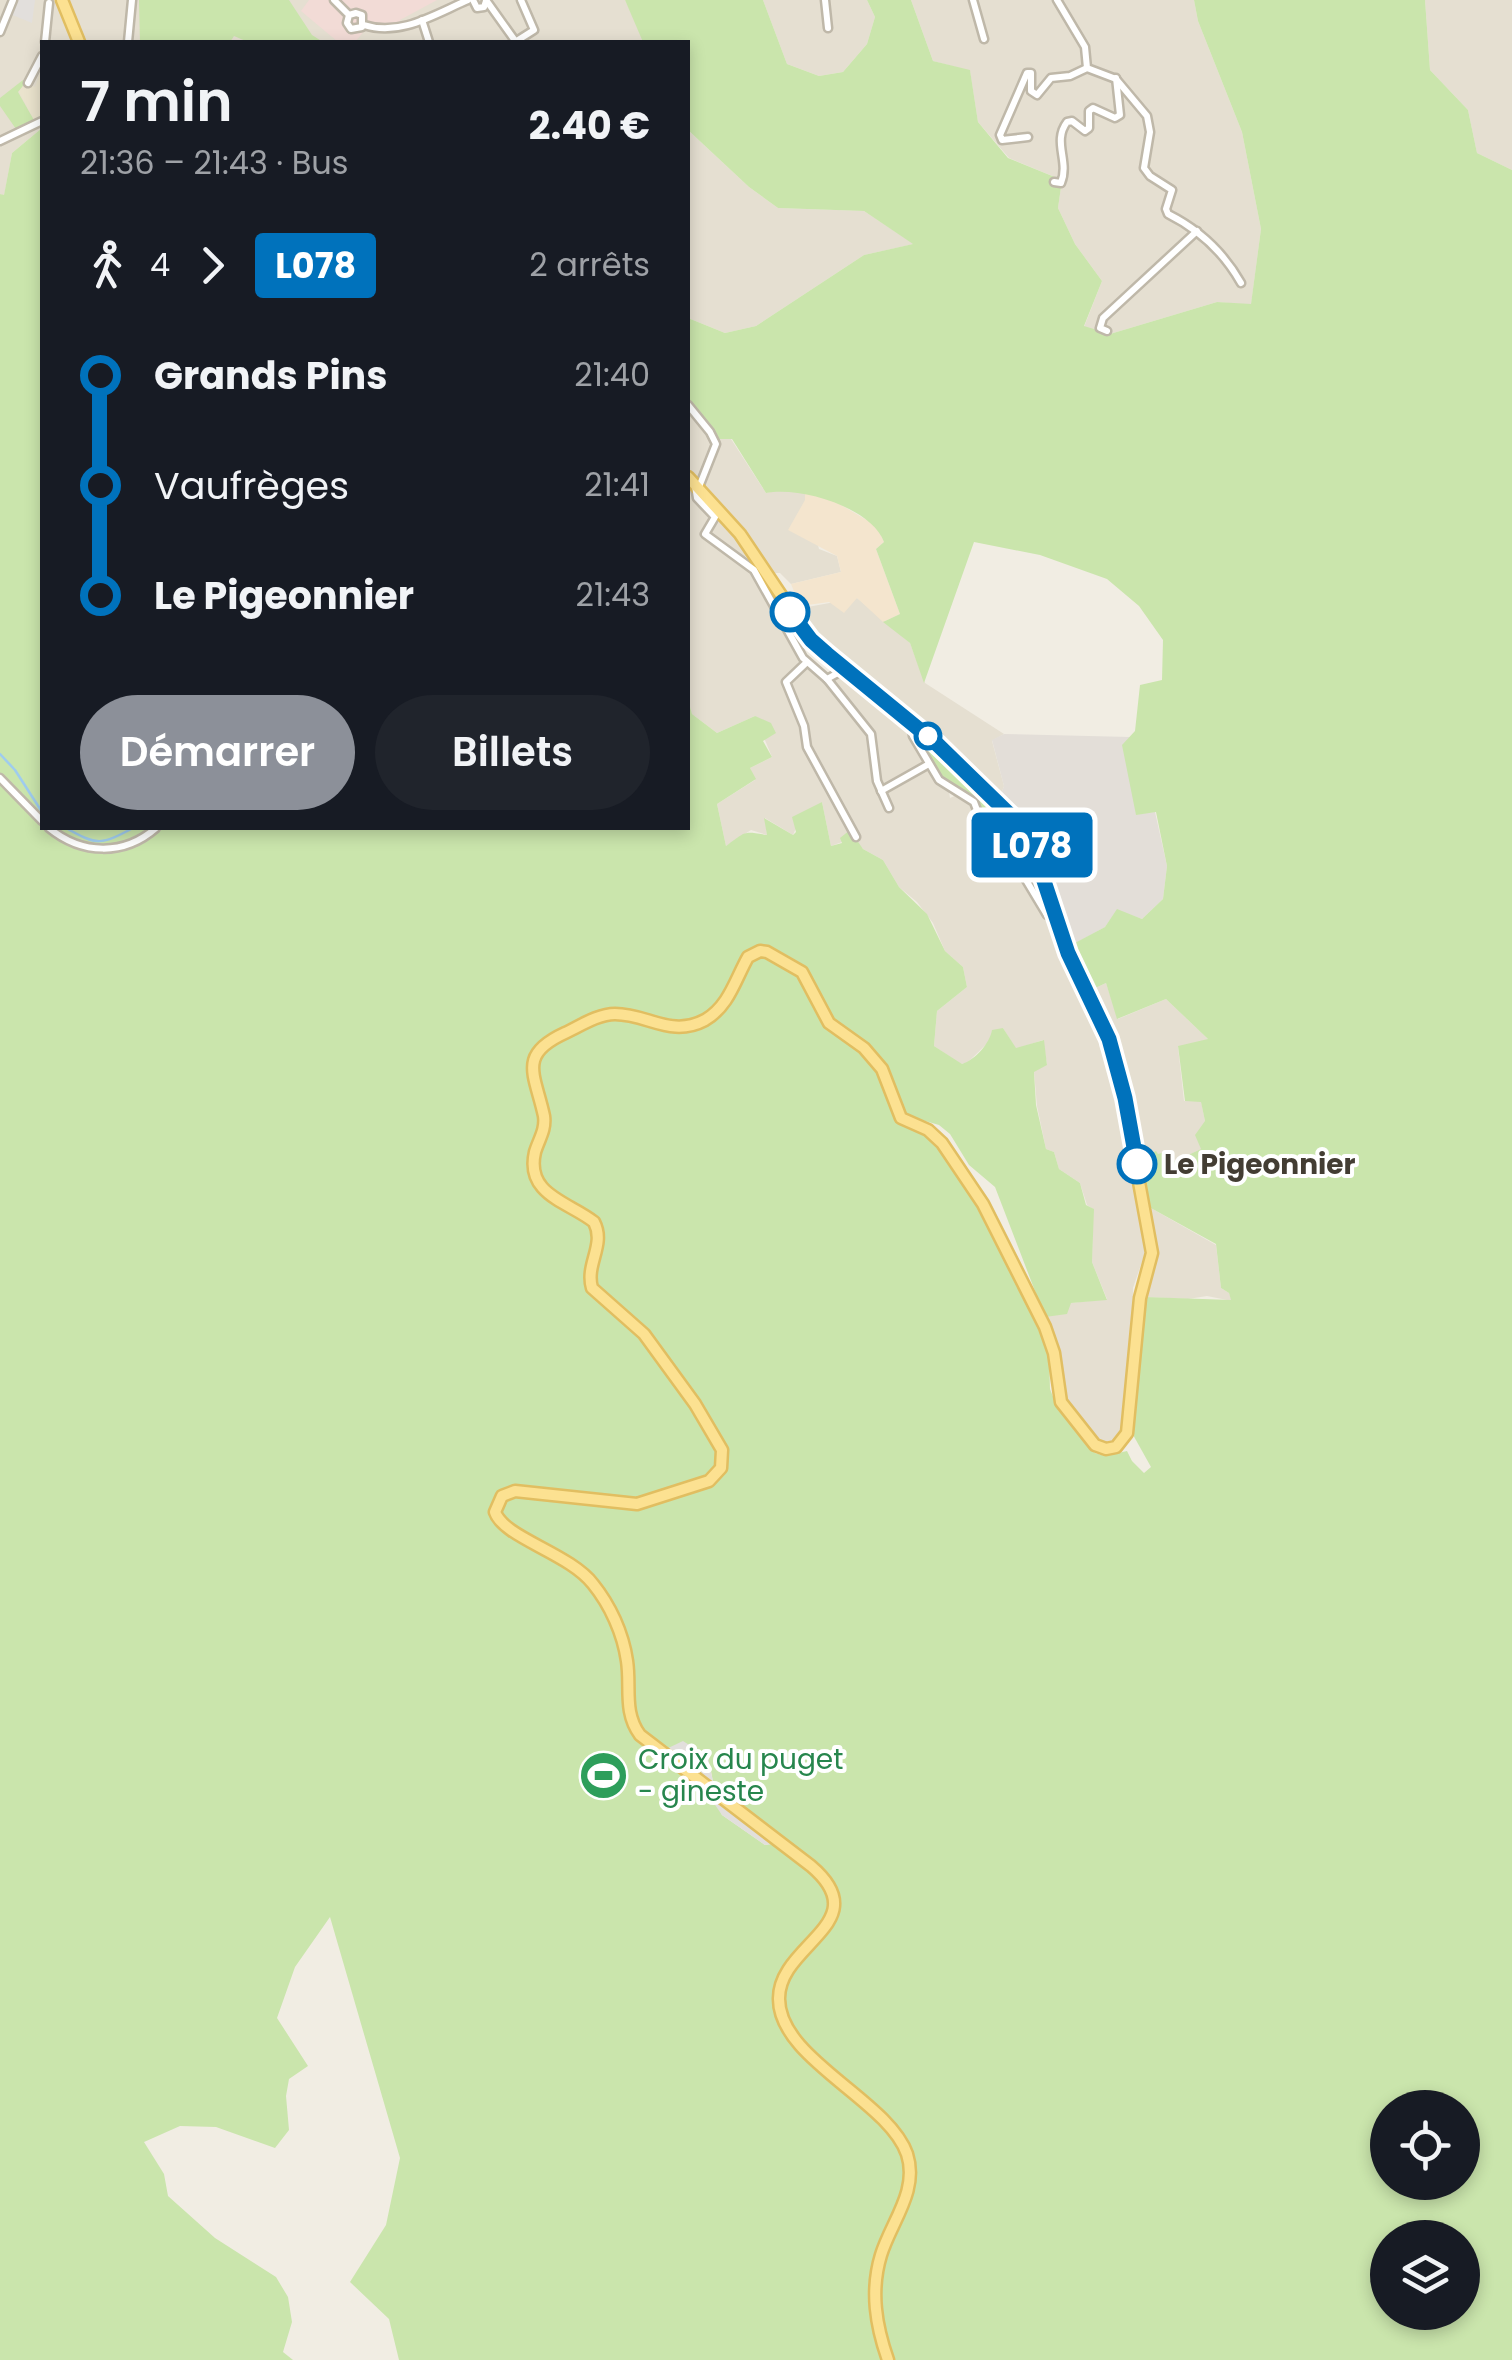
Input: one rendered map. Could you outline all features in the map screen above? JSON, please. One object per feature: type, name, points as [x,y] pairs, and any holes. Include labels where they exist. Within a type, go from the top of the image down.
[{"type":"main road","points":[[62,0],[78,40]]},
{"type":"main road","points":[[694,484],[740,534],[805,633],[911,722],[1024,831],[1038,856],[1068,953],[1109,1039],[1125,1098],[1152,1254],[1140,1298],[1127,1434],[1116,1448],[1106,1449],[1095,1445],[1061,1402],[1054,1353],[1045,1327],[983,1204],[934,1134],[902,1118],[882,1070],[864,1048],[829,1024],[808,980],[797,968],[767,952],[753,954],[714,1014],[694,1024],[660,1026],[610,1014],[539,1048],[532,1067],[545,1126],[535,1152],[536,1179],[553,1199],[594,1222],[600,1239],[590,1267],[592,1288],[644,1334],[696,1404],[722,1450],[723,1460],[719,1472],[709,1480],[643,1503],[515,1491],[502,1496],[496,1512],[506,1529],[570,1562],[601,1596],[622,1642],[627,1662],[629,1714],[640,1735],[811,1866],[830,1888],[834,1906],[831,1919],[820,1937],[788,1967],[780,1986],[779,2005],[791,2034],[893,2132],[906,2154],[908,2187],[882,2252],[876,2284],[876,2314],[888,2360]]},
{"type":"street","points":[[0,32],[13,0]]},
{"type":"street","points":[[45,40],[47,2],[62,0]]},
{"type":"street","points":[[128,40],[132,0]]},
{"type":"street","points":[[334,0],[349,15]]},
{"type":"street","points":[[349,15],[347,23],[351,29],[402,28],[470,0],[480,8],[486,0],[515,40]]},
{"type":"street","points":[[519,40],[534,30],[521,0]]},
{"type":"street","points":[[825,0],[828,28]]},
{"type":"street","points":[[972,0],[984,40]]},
{"type":"street","points":[[1057,0],[1085,47],[1087,68]]},
{"type":"street","points":[[349,15],[359,14],[370,27]]},
{"type":"street","points":[[422,20],[428,40]]},
{"type":"street","points":[[28,83],[40,60]]},
{"type":"street","points":[[1028,137],[1002,140],[1000,135],[1027,72],[1031,91],[1037,95],[1051,78],[1070,76],[1087,68],[1116,78],[1147,116],[1150,132],[1144,168],[1172,190],[1166,212],[1196,231],[1241,283]]},
{"type":"street","points":[[1054,182],[1061,182],[1064,175],[1059,148],[1061,130],[1067,122],[1072,120],[1084,131],[1089,128],[1089,111],[1093,108],[1115,118],[1120,115],[1116,78]]},
{"type":"street","points":[[0,142],[40,122]]},
{"type":"street","points":[[1107,331],[1100,328],[1103,318],[1196,231]]},
{"type":"street","points":[[690,408],[716,444],[714,456],[694,484],[696,498],[716,520],[704,534],[757,574],[808,662],[828,679],[871,734],[874,767],[889,808]]},
{"type":"street","points":[[808,662],[786,682],[804,726],[807,747],[856,837]]},
{"type":"street","points":[[828,679],[845,669]]},
{"type":"street","points":[[911,722],[913,736],[929,764],[946,786],[970,798],[980,811],[987,837],[1020,870],[1047,915]]},
{"type":"street","points":[[880,791],[929,764]]},
{"type":"street","points":[[0,778],[40,819]]},
{"type":"street","points":[[980,811],[989,812],[996,802]]},
{"type":"street","points":[[52,830],[75,844],[106,850],[136,842],[153,830]]},
{"type":"shaded area","points":[[0,0],[625,0],[644,37],[40,40],[40,130],[12,153],[4,196],[0,194]]},
{"type":"shaded area","points":[[16,0],[35,0],[32,23],[10,14]]},
{"type":"shaded area","points":[[309,0],[437,0],[400,20],[400,25],[371,23],[357,40],[336,40],[301,11]]},
{"type":"shaded area","points":[[763,0],[867,0],[875,17],[867,44],[843,72],[819,76],[787,64]]},
{"type":"shaded area","points":[[911,0],[1194,0],[1198,21],[1242,132],[1261,229],[1251,305],[1217,302],[1110,334],[1084,327],[1102,281],[1075,244],[1058,208],[1062,180],[1009,158],[978,122],[970,71],[933,61]]},
{"type":"shaded area","points":[[1425,0],[1512,0],[1512,170],[1477,153],[1468,110],[1430,70]]},
{"type":"shaded area","points":[[40,74],[40,119],[35,122],[18,91],[26,82],[35,87]]},
{"type":"shaded area","points":[[690,132],[749,187],[778,208],[864,211],[914,244],[864,255],[756,326],[725,333],[690,319]]},
{"type":"shaded area","points":[[690,404],[717,439],[731,439],[766,493],[805,492],[819,549],[837,556],[841,572],[791,584],[780,573],[773,573],[747,531],[690,471]]},
{"type":"shaded area","points":[[690,489],[699,504],[717,523],[721,521],[748,554],[740,562],[754,572],[802,664],[826,684],[842,674],[881,705],[902,724],[925,765],[950,798],[964,798],[979,816],[1003,816],[1019,835],[1024,850],[1029,849],[1068,961],[1094,1020],[1100,1049],[1114,1073],[1145,1234],[1145,1253],[1133,1288],[1132,1344],[1122,1436],[1111,1445],[1101,1444],[1064,1401],[1045,1317],[1071,1303],[1107,1299],[1092,1262],[1093,1209],[1087,1205],[1080,1183],[1059,1169],[1054,1152],[1046,1149],[1034,1071],[1047,1064],[1043,1040],[1016,1049],[1003,1028],[967,1063],[961,1064],[934,1046],[937,1011],[967,987],[963,967],[945,951],[933,923],[899,887],[883,860],[853,838],[831,846],[822,802],[793,835],[765,818],[767,835],[751,830],[726,846],[717,804],[755,780],[750,768],[772,757],[755,716],[717,733],[692,714]]},
{"type":"shaded area","points":[[805,492],[836,502],[877,526],[884,542],[876,549],[900,614],[883,622],[857,598],[844,613],[829,602],[800,606],[791,584],[841,572],[837,556],[788,530],[805,500]]},
{"type":"shaded area","points":[[857,598],[910,643],[925,683],[1004,734],[992,741],[1004,786],[1000,797],[942,740],[809,628],[802,608]]},
{"type":"shaded area","points":[[1004,734],[1130,737],[1136,814],[1155,812],[1167,866],[1163,899],[1142,919],[1117,910],[1105,927],[1074,944],[1091,990],[1071,948],[1041,853],[1028,829],[1000,797],[1004,786],[992,740]]},
{"type":"shaded area","points":[[1106,983],[1118,1019],[1166,999],[1209,1040],[1178,1047],[1184,1101],[1201,1101],[1205,1121],[1201,1149],[1172,1163],[1142,1160],[1116,1045],[1091,990]]},
{"type":"shaded area","points":[[1149,1207],[1216,1245],[1221,1288],[1232,1301],[1207,1296],[1145,1297],[1156,1253]]},
{"type":"shaded area","points":[[683,1741],[708,1757],[714,1787],[664,1750]]},
{"type":"shaded area","points":[[712,1794],[777,1843],[765,1845],[722,1815],[711,1799]]},
{"type":"green space","points":[[139,0],[289,0],[312,35],[320,40],[243,40],[234,36],[231,40],[140,40]]},
{"type":"green space","points":[[625,0],[763,0],[787,64],[819,76],[843,72],[867,44],[875,17],[867,0],[911,0],[933,61],[970,70],[978,122],[1008,158],[1062,180],[1058,208],[1075,244],[1102,281],[1084,326],[1110,334],[1217,302],[1251,304],[1261,229],[1242,132],[1198,21],[1194,0],[1425,0],[1430,70],[1468,110],[1477,153],[1512,170],[1512,2360],[892,2360],[884,2332],[880,2290],[883,2262],[911,2191],[905,2158],[896,2132],[883,2116],[796,2033],[784,2000],[788,1980],[799,1962],[827,1932],[836,1916],[838,1898],[819,1866],[714,1787],[711,1771],[664,1750],[648,1738],[634,1718],[630,1656],[587,1571],[563,1553],[502,1520],[500,1508],[504,1499],[516,1495],[644,1507],[711,1484],[724,1470],[723,1451],[714,1428],[697,1402],[596,1286],[602,1236],[597,1220],[555,1196],[540,1178],[539,1152],[546,1138],[537,1067],[539,1056],[548,1045],[611,1018],[670,1032],[707,1023],[751,960],[760,955],[799,975],[826,1026],[862,1052],[878,1071],[899,1122],[927,1135],[941,1147],[982,1212],[1041,1334],[1049,1356],[1050,1389],[1055,1402],[1095,1453],[1105,1456],[1127,1451],[1144,1473],[1151,1467],[1132,1433],[1145,1297],[1231,1300],[1221,1288],[1216,1244],[1149,1207],[1142,1160],[1156,1151],[1165,1152],[1173,1162],[1201,1149],[1195,1135],[1205,1121],[1201,1102],[1185,1101],[1178,1046],[1208,1039],[1166,999],[1117,1019],[1106,983],[1093,989],[1073,944],[1105,927],[1117,909],[1142,919],[1163,899],[1167,866],[1156,812],[1136,815],[1122,745],[1135,731],[1140,685],[1162,680],[1163,640],[1139,606],[1107,579],[1040,555],[974,542],[924,683],[910,643],[883,622],[900,614],[876,549],[884,542],[877,530],[851,510],[816,496],[766,493],[732,439],[717,439],[690,404],[690,319],[725,333],[756,326],[864,255],[913,244],[864,211],[778,208],[749,187],[690,132],[690,40],[642,40]]},
{"type":"green space","points":[[23,80],[26,82],[18,92],[35,122],[16,129],[0,106],[0,98]]},
{"type":"green space","points":[[40,130],[40,830],[690,830],[690,706],[692,714],[717,733],[755,716],[771,723],[776,733],[763,741],[772,757],[750,768],[756,779],[717,804],[726,846],[745,833],[767,835],[764,818],[793,835],[796,832],[792,817],[822,802],[831,846],[842,843],[840,838],[850,830],[863,849],[883,860],[899,887],[927,914],[945,951],[963,967],[967,987],[937,1011],[934,1046],[962,1064],[981,1050],[992,1030],[1003,1028],[1016,1048],[1044,1040],[1047,1065],[1034,1072],[1036,1105],[1046,1149],[1054,1152],[1059,1169],[1080,1183],[1086,1205],[1094,1209],[1092,1262],[1107,1300],[1071,1303],[1067,1314],[1045,1317],[995,1187],[969,1165],[950,1134],[939,1125],[905,1115],[887,1067],[869,1045],[827,1015],[804,970],[760,948],[722,1001],[703,1017],[681,1025],[617,1011],[537,1046],[542,1126],[533,1151],[541,1192],[588,1221],[596,1232],[586,1275],[683,1390],[714,1439],[721,1460],[708,1478],[642,1501],[515,1488],[493,1513],[575,1572],[606,1609],[624,1658],[628,1721],[712,1794],[722,1815],[765,1845],[777,1843],[818,1876],[830,1897],[829,1918],[786,1965],[776,1995],[801,2049],[891,2134],[904,2155],[907,2178],[874,2270],[885,2360],[399,2360],[389,2319],[350,2282],[386,2225],[400,2158],[330,1917],[295,1967],[277,2018],[308,2066],[289,2079],[289,2130],[275,2148],[216,2127],[180,2126],[144,2142],[164,2174],[168,2196],[215,2238],[276,2277],[288,2297],[292,2322],[283,2352],[293,2360],[0,2360],[0,194],[4,195],[12,153]]},
{"type":"green space","points":[[918,735],[990,807],[982,808],[972,797],[943,781]]},
{"type":"waterway","points":[[0,754],[40,809]]},
{"type":"waterway","points":[[70,830],[100,841],[129,830]]},
{"type":"bus line","name":"L078","points":[[790,612],[811,640],[937,744],[1011,816],[1031,842],[1068,953],[1117,1062],[1137,1164]]},
{"type":"place","name":"Le Pigeonnier","points":[[1137,1164]]},
{"type":"place","name":"Croix du puget - gineste","points":[[603,1775]]}]
